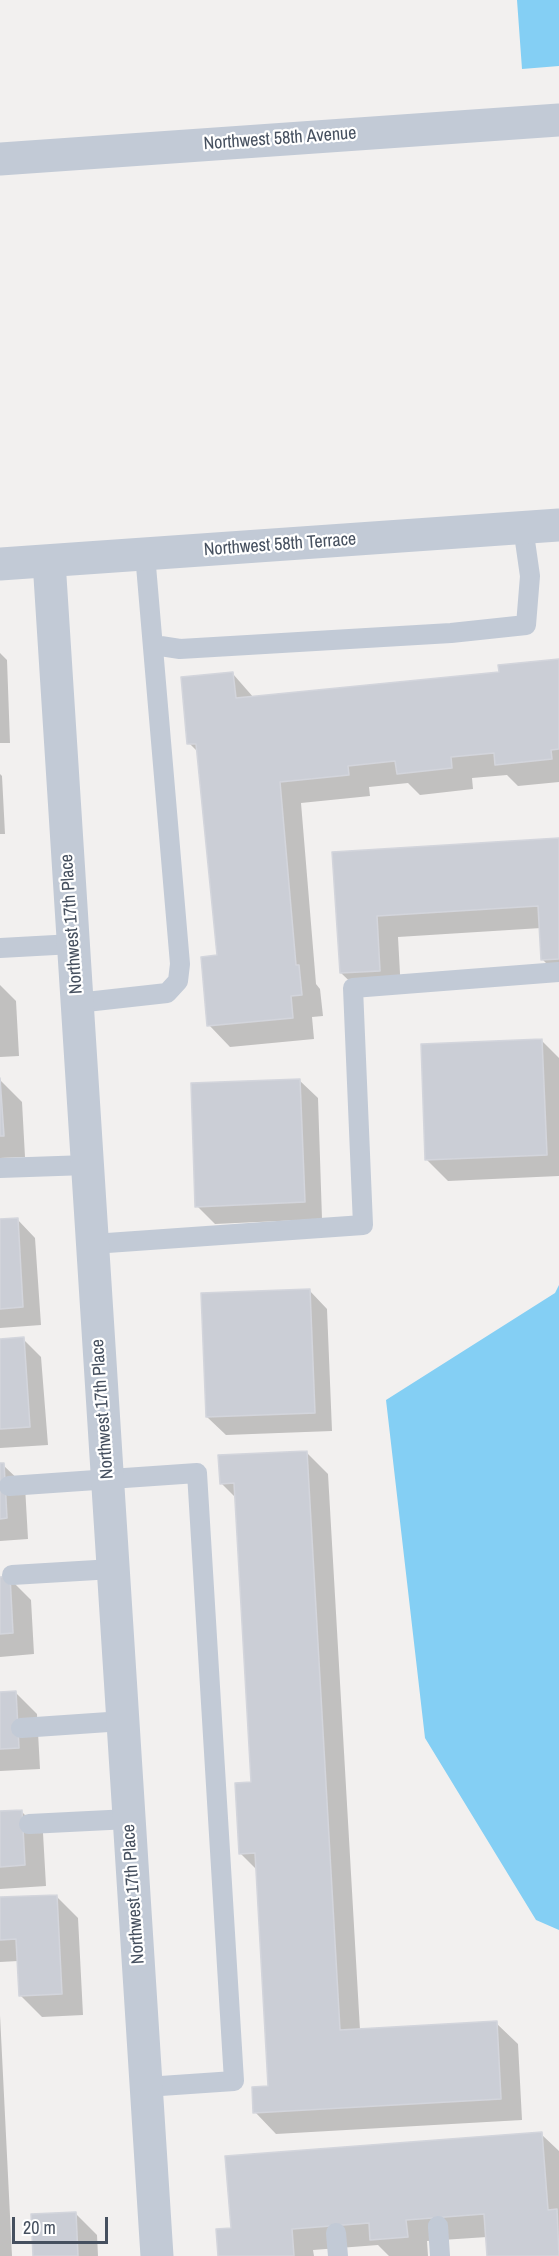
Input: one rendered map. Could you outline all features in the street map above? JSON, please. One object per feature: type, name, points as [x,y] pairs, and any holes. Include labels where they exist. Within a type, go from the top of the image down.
[{"type":"street","name":"Northwest 58th Avenue","points":[[0,159],[559,120]]},
{"type":"street","name":"Northwest 58th Terrace","points":[[0,564],[559,525]]},
{"type":"street","name":"Northwest 17th Place","points":[[49,561],[157,2256]]},
{"type":"lane","points":[[154,645],[180,650],[451,633],[526,625],[530,576],[523,527]]},
{"type":"lane","points":[[77,1004],[167,993],[178,981],[180,964],[145,554]]},
{"type":"lane","points":[[0,948],[73,944]]},
{"type":"lane","points":[[93,1244],[363,1225],[353,988],[559,972]]},
{"type":"lane","points":[[0,1168],[87,1165]]},
{"type":"lane","points":[[9,1486],[196,1473],[234,2081],[146,2087]]},
{"type":"lane","points":[[12,1575],[113,1569]]},
{"type":"lane","points":[[21,1728],[123,1722]]},
{"type":"lane","points":[[29,1824],[129,1819]]},
{"type":"lane","points":[[438,2226],[440,2256]]},
{"type":"lane","points":[[336,2233],[338,2256]]},
{"type":"water","points":[[517,0],[559,0],[559,66],[522,69]]},
{"type":"water","points":[[559,1285],[559,1930],[536,1920],[425,1738],[386,1400],[555,1293]]},
{"type":"building","points":[[559,659],[559,749],[551,750],[552,759],[495,765],[494,753],[451,757],[452,768],[397,774],[395,761],[348,766],[349,775],[280,782],[296,965],[299,965],[302,995],[291,996],[293,1018],[207,1026],[201,957],[217,955],[196,744],[187,744],[181,677],[233,672],[236,698],[499,672],[498,665]]},
{"type":"building","points":[[559,838],[559,959],[541,960],[538,906],[377,916],[380,971],[340,973],[332,852]]},
{"type":"building","points":[[542,1039],[547,1155],[425,1160],[421,1044]]},
{"type":"building","points":[[0,1078],[4,1136],[0,1136]]},
{"type":"building","points":[[300,1079],[305,1202],[195,1207],[191,1083]]},
{"type":"building","points":[[18,1218],[23,1307],[0,1309],[0,1219]]},
{"type":"building","points":[[310,1289],[315,1413],[206,1417],[201,1293]]},
{"type":"building","points":[[24,1337],[30,1427],[0,1429],[0,1339]]},
{"type":"building","points":[[307,1451],[340,2030],[497,2021],[501,2099],[253,2113],[252,2087],[268,2086],[255,1853],[239,1854],[235,1783],[251,1782],[234,1483],[220,1484],[218,1455]]},
{"type":"building","points":[[0,1463],[4,1463],[7,1518],[0,1519]]},
{"type":"building","points":[[10,1576],[13,1633],[0,1634],[0,1577]]},
{"type":"building","points":[[16,1691],[19,1748],[0,1749],[0,1692]]},
{"type":"building","points":[[22,1810],[25,1865],[0,1867],[0,1811]]},
{"type":"building","points":[[57,1895],[62,1994],[19,1996],[16,1939],[0,1940],[0,1897]]},
{"type":"building","points":[[542,2132],[548,2210],[557,2209],[559,2256],[487,2256],[484,2214],[406,2220],[408,2237],[370,2240],[369,2223],[292,2229],[294,2256],[218,2256],[216,2229],[231,2228],[225,2156]]},
{"type":"building","points":[[76,2212],[78,2256],[33,2256],[31,2214]]}]
